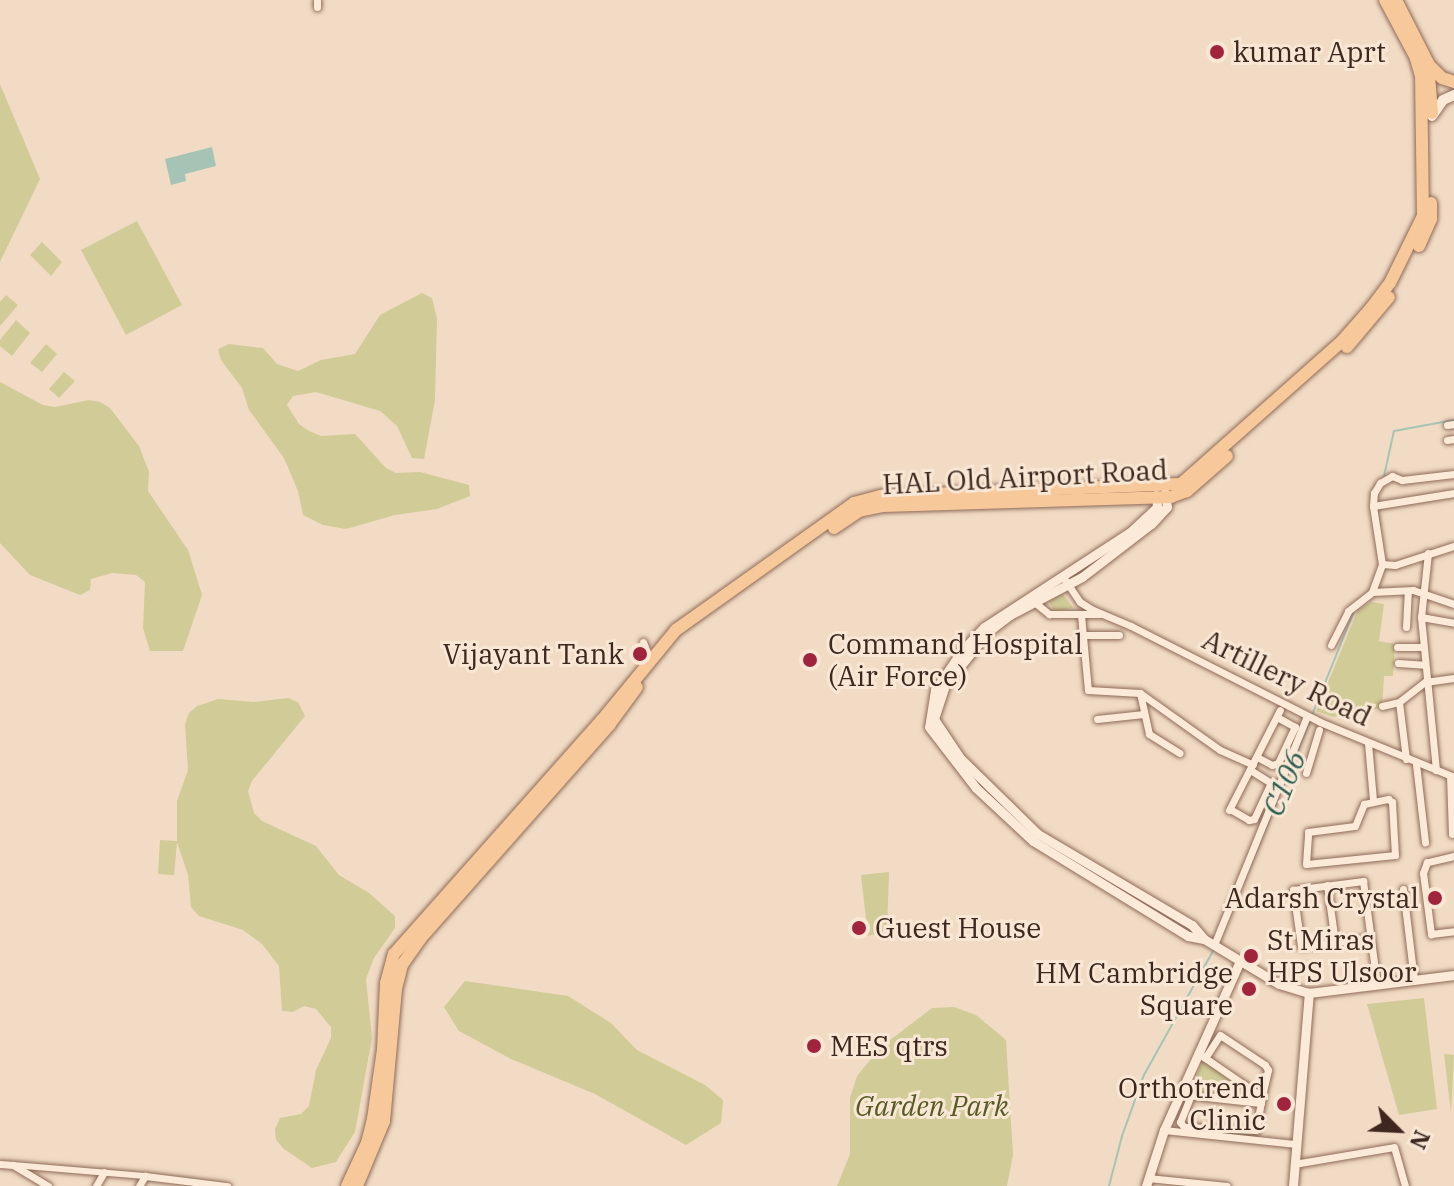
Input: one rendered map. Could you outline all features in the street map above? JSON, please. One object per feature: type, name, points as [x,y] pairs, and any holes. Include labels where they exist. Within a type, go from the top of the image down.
[{"type":"main road","points":[[1385,0],[1416,58],[1426,89]]},
{"type":"main road","points":[[1396,0],[1435,73],[1454,82]]},
{"type":"main road","points":[[1426,89],[1428,63]]},
{"type":"main road","points":[[1426,89],[1454,82]]},
{"type":"main road","name":"HAL Old Airport Road","points":[[347,1186],[367,1143],[373,1119],[383,1050],[386,983],[394,954],[678,633],[854,503],[881,496],[1187,491],[1349,345],[1397,286],[1431,219],[1432,116],[1426,89]]},
{"type":"main road","name":"HAL Old Airport Road","points":[[1160,492],[1181,484],[1197,472],[1343,340],[1390,283],[1423,216],[1426,89]]},
{"type":"main road","points":[[1432,116],[1443,100],[1454,95]]},
{"type":"main road","name":"HAL Old Airport Road","points":[[357,1186],[384,1121],[396,989],[402,965],[420,939],[609,725],[678,633]]},
{"type":"street","points":[[1331,645],[1348,611],[1372,592],[1384,564],[1373,506],[1374,493],[1380,483],[1392,476],[1402,480],[1454,474]]},
{"type":"street","points":[[1160,492],[1167,507],[1151,524],[1066,581],[999,614],[961,652],[935,690],[929,727],[976,788],[1033,841],[1188,936],[1204,939],[1279,984],[1309,993],[1454,975]]},
{"type":"street","points":[[1373,506],[1454,493]]},
{"type":"street","points":[[1384,564],[1454,546]]},
{"type":"street","points":[[1428,553],[1421,617],[1436,770]]},
{"type":"street","name":"Artillery Road","points":[[1066,581],[1080,602],[1102,614],[1307,716],[1416,764],[1452,776]]},
{"type":"street","points":[[1372,592],[1408,591],[1454,604]]},
{"type":"street","points":[[1406,627],[1408,591]]},
{"type":"street","name":"Artillery Road","points":[[1032,600],[1049,614],[1102,614]]},
{"type":"street","points":[[1081,615],[1088,690],[1140,693],[1220,750],[1253,764],[1278,763],[1295,727],[1279,714],[1253,764],[1229,809],[1249,820],[1254,819],[1271,783],[1253,764]]},
{"type":"street","points":[[1421,617],[1454,623]]},
{"type":"street","points":[[1083,635],[1119,635]]},
{"type":"street","points":[[1397,647],[1423,647]]},
{"type":"street","points":[[1398,663],[1424,665]]},
{"type":"street","points":[[1382,706],[1399,702],[1425,682],[1454,678],[1454,686]]},
{"type":"street","points":[[1140,693],[1149,734],[1179,753]]},
{"type":"street","points":[[1399,702],[1406,759]]},
{"type":"street","points":[[1097,719],[1144,714]]},
{"type":"street","points":[[1214,945],[1307,716]]},
{"type":"street","points":[[1306,773],[1319,730]]},
{"type":"street","points":[[1370,744],[1373,800]]},
{"type":"street","points":[[1416,764],[1425,842]]},
{"type":"street","points":[[1452,776],[1452,834]]},
{"type":"street","points":[[1388,799],[1392,802],[1396,853],[1306,864],[1308,832],[1357,825],[1359,809],[1373,800],[1388,799]]},
{"type":"street","points":[[1454,856],[1427,862],[1423,873],[1431,934],[1454,931]]},
{"type":"street","points":[[1370,938],[1301,946],[1293,890],[1363,881],[1377,985]]},
{"type":"street","points":[[1327,885],[1335,942]]},
{"type":"street","points":[[1403,889],[1414,980]]},
{"type":"street","points":[[1227,1186],[1147,1182],[1179,1094],[1202,1056],[1240,961]]},
{"type":"street","points":[[1293,1186],[1309,993]]},
{"type":"street","points":[[1191,1095],[1180,1122],[1184,1127],[1256,1130],[1268,1070],[1265,1065],[1220,1035],[1202,1056]]},
{"type":"street","points":[[1202,1056],[1261,1100]]},
{"type":"street","points":[[1179,1094],[1261,1100]]},
{"type":"street","points":[[1164,1130],[1296,1144]]},
{"type":"street","points":[[1294,1164],[1394,1147],[1405,1186]]},
{"type":"street","points":[[0,1164],[227,1186]]},
{"type":"street","points":[[13,1165],[37,1183],[48,1186]]},
{"type":"street","points":[[96,1186],[104,1172]]},
{"type":"street","points":[[139,1186],[145,1176]]},
{"type":"green space","points":[[0,84],[40,179],[0,262]]},
{"type":"green space","points":[[137,221],[182,305],[126,335],[81,250]]},
{"type":"green space","points":[[42,242],[62,262],[51,276],[30,255]]},
{"type":"green space","points":[[422,293],[432,298],[437,319],[435,400],[424,459],[412,458],[397,426],[380,411],[316,392],[293,396],[287,405],[299,424],[309,431],[321,436],[355,434],[386,468],[396,473],[420,472],[469,485],[470,496],[437,509],[395,515],[346,529],[323,525],[303,515],[298,491],[284,458],[249,410],[242,388],[221,360],[218,349],[229,344],[263,348],[277,364],[298,371],[321,360],[355,354],[380,315]]},
{"type":"green space","points":[[6,295],[18,305],[0,326],[0,302]]},
{"type":"green space","points":[[16,320],[30,333],[12,356],[0,346],[0,340]]},
{"type":"green space","points":[[46,344],[57,354],[42,372],[30,363]]},
{"type":"green space","points":[[64,372],[75,381],[59,398],[49,389]]},
{"type":"green space","points":[[0,382],[43,405],[55,407],[89,400],[100,402],[110,408],[139,446],[149,472],[148,491],[188,550],[202,595],[183,651],[150,651],[143,628],[145,582],[136,575],[112,573],[91,579],[90,590],[80,595],[30,575],[0,543]]},
{"type":"green space","points":[[1060,590],[1073,608],[1055,612],[1046,597]]},
{"type":"green space","points":[[1371,602],[1384,604],[1379,641],[1395,644],[1393,676],[1384,676],[1382,708],[1333,717],[1316,711],[1358,610]]},
{"type":"green space","points":[[288,698],[298,702],[305,716],[252,781],[248,791],[254,813],[262,821],[316,846],[339,875],[369,893],[395,916],[395,928],[374,958],[366,979],[372,1038],[355,1132],[336,1162],[312,1168],[284,1149],[276,1140],[275,1129],[280,1118],[301,1114],[309,1106],[316,1070],[331,1038],[331,1027],[316,1009],[304,1006],[293,1012],[282,1011],[279,966],[262,944],[243,930],[199,916],[191,907],[188,875],[177,842],[174,875],[158,874],[160,840],[177,841],[177,801],[188,770],[185,724],[189,713],[197,706],[218,699],[253,702]]},
{"type":"green space","points":[[889,872],[887,931],[868,936],[861,875]]},
{"type":"green space","points":[[465,981],[568,996],[611,1023],[637,1050],[705,1085],[723,1100],[721,1123],[686,1145],[595,1094],[511,1059],[459,1031],[444,1007]]},
{"type":"green space","points":[[1424,998],[1437,1109],[1399,1115],[1367,1004]]},
{"type":"green space","name":"Garden Park","points":[[954,1007],[976,1015],[1006,1040],[1013,1155],[1007,1186],[837,1186],[850,1154],[850,1098],[857,1076],[881,1047],[932,1008]]},
{"type":"green space","points":[[1444,1054],[1454,1055],[1451,1113]]},
{"type":"green space","points":[[1203,1061],[1259,1099],[1189,1093]]},
{"type":"shaded area","points":[[212,147],[216,166],[185,174],[186,181],[171,185],[165,159]]},
{"type":"waterway","name":"C106","points":[[1384,476],[1394,431],[1454,420]]},
{"type":"waterway","name":"C106","points":[[1377,509],[1380,526]]},
{"type":"waterway","name":"C106","points":[[1312,715],[1354,611],[1373,594]]},
{"type":"waterway","name":"C106","points":[[1244,881],[1310,721]]},
{"type":"waterway","name":"C106","points":[[1109,1186],[1122,1136],[1144,1075],[1214,949]]},
{"type":"place","name":"kumar Aprt","points":[[1217,52]]},
{"type":"place","name":"Vijayant Tank","points":[[640,654]]},
{"type":"place","name":"Command Hospital (Air Force)","points":[[810,660]]},
{"type":"place","name":"Adarsh Crystal","points":[[1435,898]]},
{"type":"place","name":"Guest House","points":[[859,928]]},
{"type":"place","name":"St Miras HPS Ulsoor","points":[[1251,956]]},
{"type":"place","name":"HM Cambridge Square","points":[[1249,989]]},
{"type":"place","name":"MES qtrs","points":[[814,1046]]},
{"type":"place","name":"Orthotrend Clinic","points":[[1284,1104]]}]
